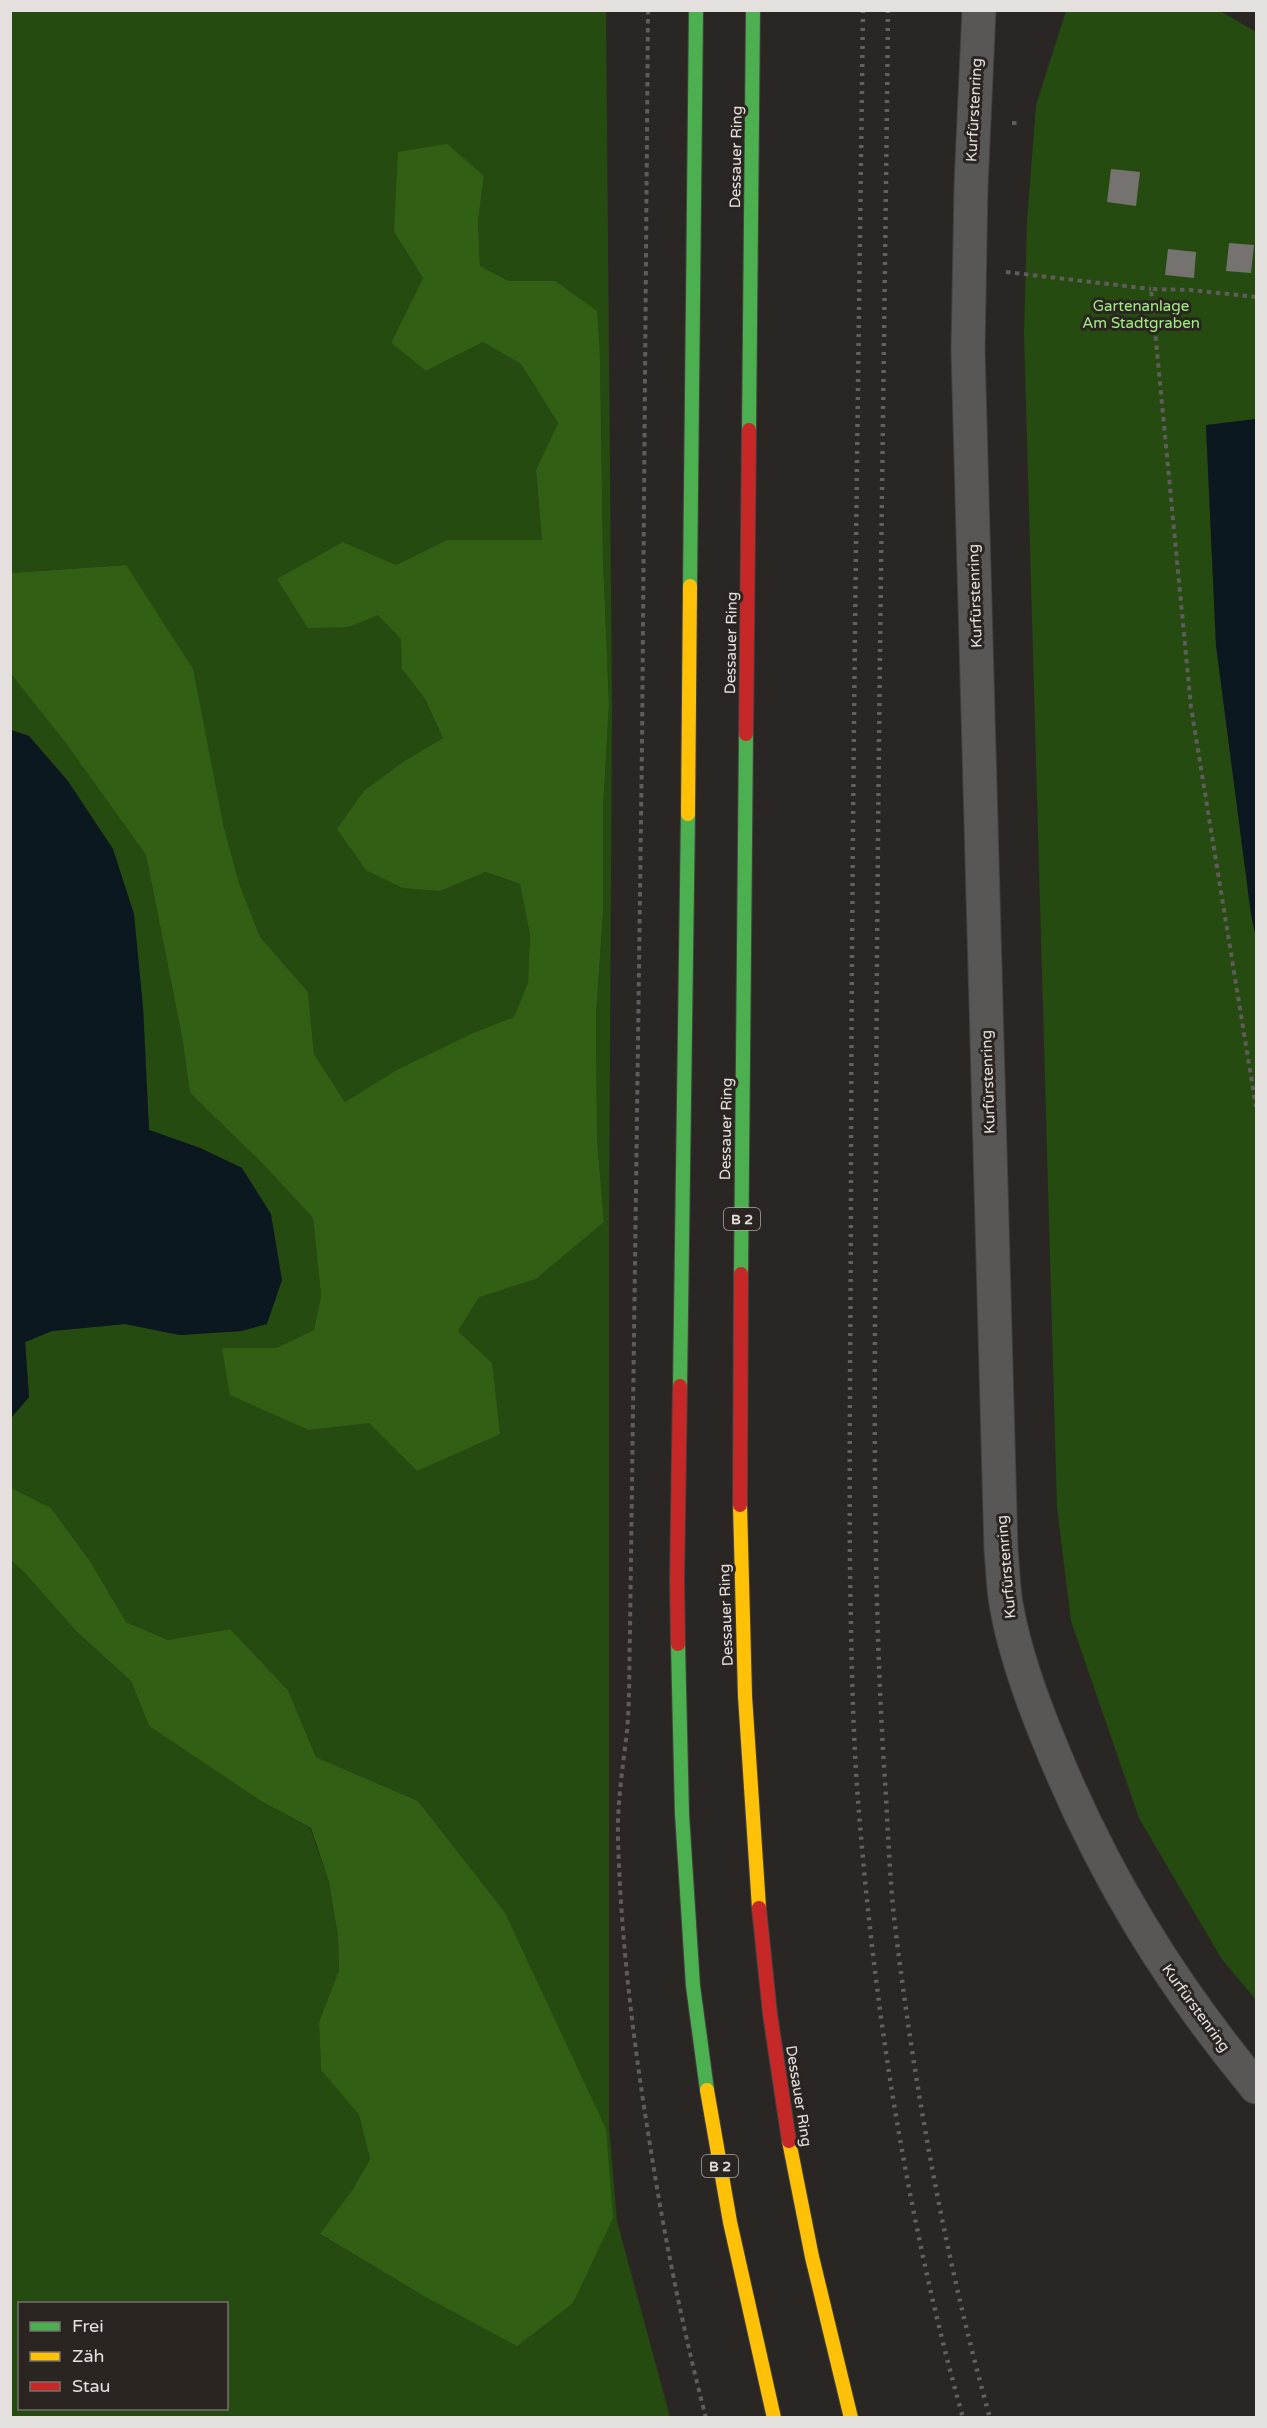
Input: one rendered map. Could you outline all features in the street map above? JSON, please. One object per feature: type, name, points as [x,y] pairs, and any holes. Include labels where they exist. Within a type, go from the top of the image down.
[{"type":"main road","name":"B 2","points":[[696,10],[677,1580],[681,1803],[693,1986],[708,2095],[730,2222],[774,2418]]},
{"type":"main road","name":"Dessauer Ring","points":[[753,10],[739,1444],[742,1632],[756,1880],[781,2093],[810,2254],[851,2418]]},
{"type":"street","name":"Kurfürstenring","points":[[979,10],[968,269],[970,427],[995,1347],[1002,1550],[1007,1608],[1019,1659],[1041,1724],[1071,1796],[1103,1860],[1138,1923],[1179,1987],[1257,2087]]},
{"type":"path","points":[[648,10],[642,735],[630,1631],[627,1729],[619,1785],[618,1837],[621,1917],[628,1997],[643,2106],[676,2287],[706,2418]]},
{"type":"path","points":[[968,269],[1151,290],[1191,290],[1257,297]]},
{"type":"path","points":[[1151,290],[1191,707],[1257,1107]]},
{"type":"green space","name":"Gartenanlage Am Stadtgraben","points":[[1068,10],[1220,11],[1256,32],[1256,419],[1206,426],[1216,645],[1256,938],[1256,2000],[1221,1958],[1139,1818],[1071,1621],[1057,1507],[1024,334],[1027,221],[1036,105]]},
{"type":"green space","points":[[11,11],[606,11],[612,705],[609,1222],[609,2126],[617,2221],[670,2417],[10,2417],[11,1560],[76,1631],[131,1681],[149,1726],[261,1801],[310,1828],[329,1882],[338,1937],[339,1970],[319,2022],[321,2070],[359,2115],[370,2159],[353,2189],[321,2235],[422,2295],[504,1911],[418,1801],[316,1757],[288,1690],[230,1629],[168,1640],[126,1622],[90,1561],[51,1508],[10,1488],[11,1418],[29,1397],[25,1342],[52,1331],[125,1324],[180,1335],[241,1331],[267,1324],[242,1168],[200,1148],[149,1130],[143,1007],[29,736],[11,730],[11,674],[66,742],[146,855],[182,1037],[190,1093],[263,1164],[313,1218],[321,1296],[314,1330],[276,1348],[222,1348],[309,1430],[369,1422],[417,1471],[492,1363],[458,1331],[479,1296],[536,1279],[604,1222],[597,1139],[596,1016],[603,913],[603,809],[609,704],[603,559],[600,359],[555,281],[509,281],[480,266],[478,221],[484,176],[394,232],[423,278],[391,343],[426,371],[483,342],[521,364],[558,423],[536,470],[542,540],[447,540],[396,565],[343,542],[349,627],[378,614],[402,639],[402,669],[425,699],[443,738],[406,760],[440,891],[484,872],[520,884],[530,935],[528,982],[514,1017],[428,1056],[345,1102],[314,1054],[308,992],[260,937],[239,883],[223,824],[125,565],[12,573],[11,576]]},
{"type":"green space","points":[[447,144],[484,176],[478,221],[480,266],[509,281],[555,281],[597,311],[609,704],[603,809],[603,913],[596,1016],[597,1139],[604,1222],[536,1279],[479,1297],[458,1331],[492,1363],[500,1434],[417,1471],[369,1423],[309,1430],[230,1395],[222,1348],[276,1348],[314,1330],[321,1296],[313,1218],[263,1164],[190,1093],[182,1037],[146,855],[66,743],[11,674],[10,576],[11,573],[126,565],[193,669],[223,824],[239,883],[260,937],[308,992],[314,1054],[345,1102],[397,1070],[469,1035],[514,1017],[528,982],[530,935],[520,884],[485,872],[440,891],[403,888],[366,870],[337,829],[364,791],[406,760],[443,738],[425,699],[402,669],[401,639],[378,615],[349,627],[308,628],[277,579],[343,542],[396,565],[447,540],[542,540],[536,470],[558,423],[521,364],[483,342],[426,371],[391,343],[423,278],[394,232],[398,152]]},
{"type":"green space","points":[[11,1488],[51,1508],[90,1561],[126,1622],[168,1640],[230,1629],[288,1690],[316,1757],[418,1801],[504,1911],[606,2129],[613,2218],[573,2303],[517,2346],[422,2295],[320,2234],[353,2189],[370,2159],[359,2115],[321,2070],[319,2022],[339,1970],[338,1937],[329,1882],[311,1828],[261,1801],[149,1726],[131,1681],[76,1631],[11,1560]]},
{"type":"shaded area","points":[[1256,419],[1256,938],[1216,645],[1206,425]]},
{"type":"shaded area","points":[[11,730],[29,736],[68,781],[113,849],[134,914],[143,1007],[149,1130],[200,1148],[242,1168],[271,1214],[282,1280],[267,1324],[241,1331],[180,1335],[125,1324],[52,1331],[25,1342],[29,1397],[11,1418]]},
{"type":"building","points":[[1111,169],[1140,172],[1136,206],[1107,202]]},
{"type":"building","points":[[1229,243],[1254,245],[1251,273],[1226,271]]},
{"type":"building","points":[[1168,249],[1196,252],[1194,278],[1165,275]]},
{"type":"railway","points":[[863,10],[852,1020],[850,1515],[856,1772],[871,1935],[893,2098],[924,2259],[963,2418]]},
{"type":"railway","points":[[888,10],[875,1313],[876,1555],[881,1716],[893,1902],[911,2043],[932,2169],[958,2294],[990,2418]]},
{"type":"traffic: fast","points":[[690,586],[696,10]]},
{"type":"traffic: fast","points":[[749,430],[753,10]]},
{"type":"traffic: fast","points":[[741,1274],[746,734]]},
{"type":"traffic: fast","points":[[680,1386],[688,814]]},
{"type":"traffic: fast","points":[[678,1644],[682,1814],[693,1986],[707,2090]]},
{"type":"traffic: slow","points":[[688,814],[690,586]]},
{"type":"traffic: slow","points":[[740,1505],[745,1696],[759,1908]]},
{"type":"traffic: slow","points":[[707,2090],[730,2222],[774,2418]]},
{"type":"traffic: slow","points":[[789,2141],[812,2257],[851,2418]]},
{"type":"traffic: jam","points":[[746,734],[749,430]]},
{"type":"traffic: jam","points":[[740,1505],[741,1274]]},
{"type":"traffic: jam","points":[[678,1644],[680,1386]]},
{"type":"traffic: jam","points":[[759,1908],[770,2014],[789,2141]]}]
